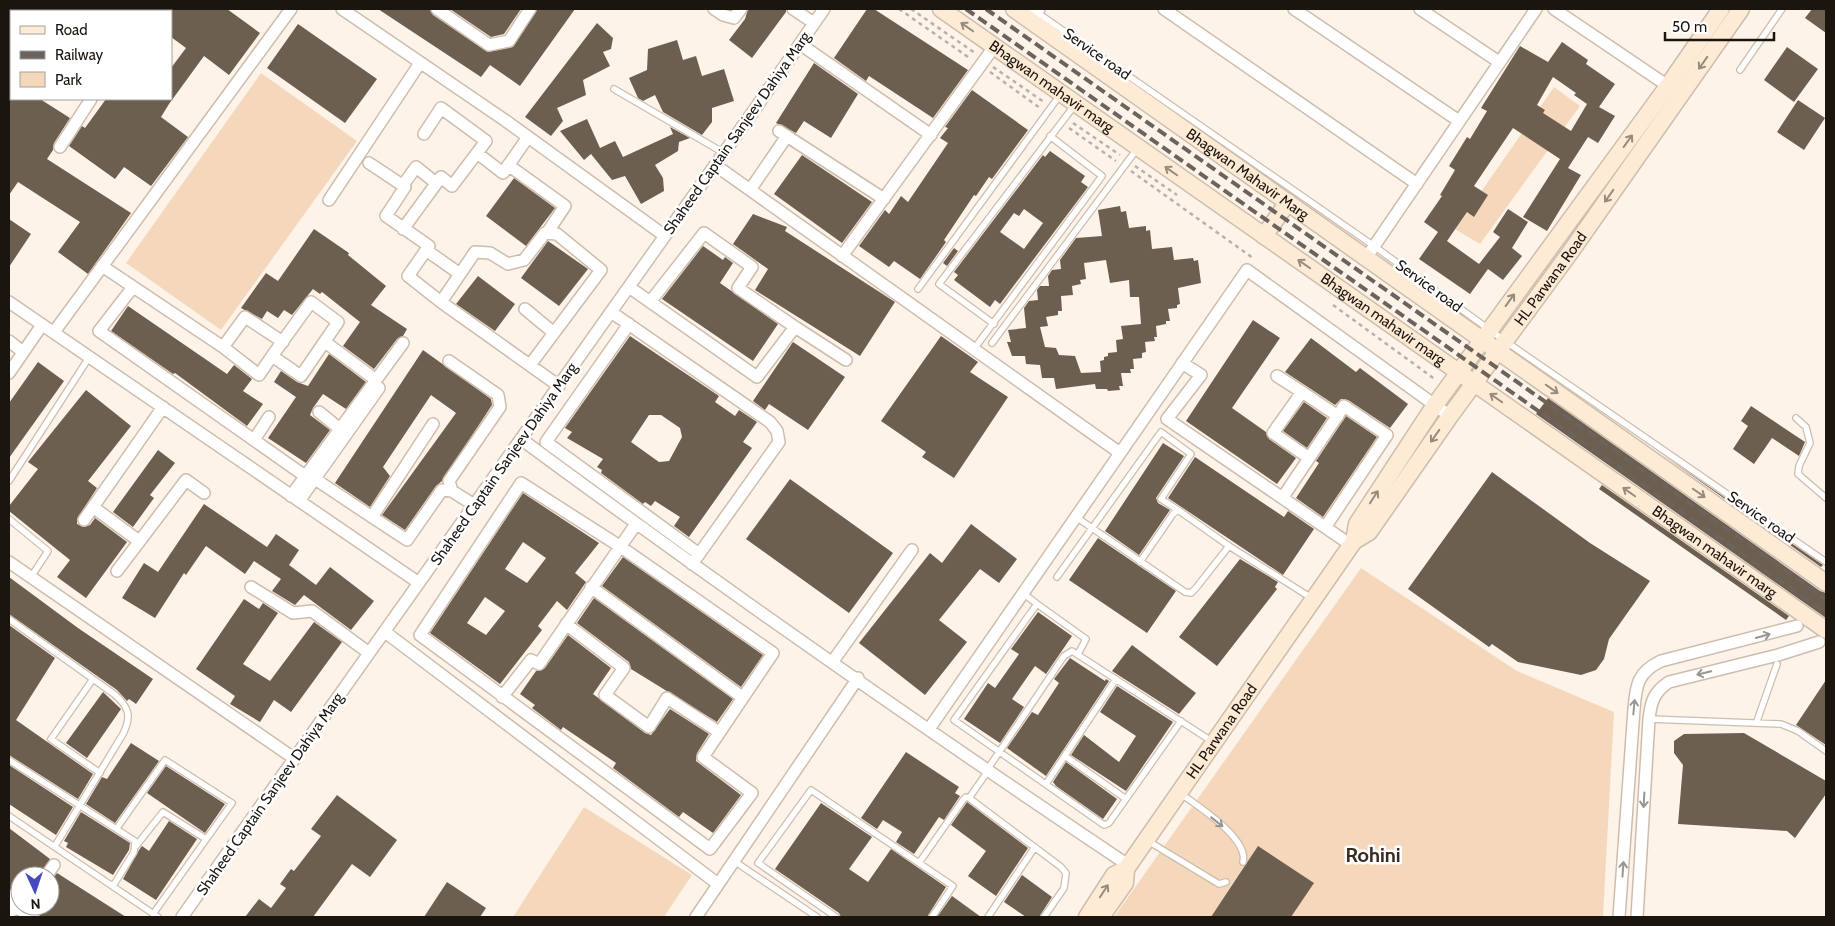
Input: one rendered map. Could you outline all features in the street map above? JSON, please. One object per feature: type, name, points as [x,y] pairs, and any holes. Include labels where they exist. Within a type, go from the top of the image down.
[{"type":"main road","name":"Bhagwan mahavir marg","points":[[940,9],[994,47],[1054,105],[1067,114],[1138,148],[1459,372],[1822,636]]},
{"type":"main road","name":"Bhagwan Mahavir Marg","points":[[1014,9],[1034,13],[1288,202],[1370,252],[1485,334]]},
{"type":"main road","name":"HL Parwana Road","points":[[1087,917],[1114,875],[1127,867],[1353,543],[1369,532],[1741,9]]},
{"type":"main road","name":"HL Parwana Road","points":[[1353,543],[1357,524],[1435,405],[1485,334],[1668,86],[1715,11]]},
{"type":"main road","points":[[1264,236],[1288,202]]},
{"type":"main road","points":[[1485,334],[1826,583]]},
{"type":"main road","points":[[1102,917],[1125,882],[1127,867]]},
{"type":"street","points":[[54,332],[291,9]]},
{"type":"street","points":[[342,9],[528,137],[665,236]]},
{"type":"street","points":[[436,9],[489,45],[509,41],[530,9]]},
{"type":"street","points":[[714,9],[724,16],[734,18],[741,9]]},
{"type":"street","points":[[793,9],[814,24]]},
{"type":"street","name":"Shaheed Captain Sanjeev Dahiya Marg","points":[[182,917],[824,9]]},
{"type":"street","points":[[1164,9],[1417,184]]},
{"type":"street","points":[[1294,9],[1459,122]]},
{"type":"street","points":[[1420,9],[1499,62]]},
{"type":"street","points":[[1370,252],[1536,9]]},
{"type":"street","points":[[1554,9],[1668,86]]},
{"type":"street","points":[[800,44],[931,135]]},
{"type":"street","points":[[842,256],[994,47]]},
{"type":"street","points":[[328,200],[420,63]]},
{"type":"street","points":[[60,147],[90,100]]},
{"type":"street","points":[[403,229],[441,177],[452,186],[486,141],[440,108],[424,134]]},
{"type":"street","points":[[750,190],[783,133],[884,198]]},
{"type":"street","points":[[477,153],[502,172],[528,137]]},
{"type":"street","points":[[369,163],[405,187],[386,216],[429,246],[408,276],[558,386]]},
{"type":"street","points":[[441,302],[475,252],[490,253],[508,264],[524,260],[547,233],[566,206],[508,165]]},
{"type":"street","points":[[715,165],[1120,453]]},
{"type":"street","points":[[402,185],[416,167],[436,184]]},
{"type":"street","points":[[530,365],[601,270],[557,234],[547,233]]},
{"type":"street","points":[[650,302],[704,233],[752,267],[738,288],[846,360]]},
{"type":"street","points":[[426,250],[460,274]]},
{"type":"street","points":[[102,266],[223,347],[259,375],[272,356],[311,302],[338,322],[301,376],[272,356]]},
{"type":"street","points":[[929,729],[1247,270],[1450,416]]},
{"type":"street","points":[[133,287],[99,331],[254,440],[407,540],[442,490],[452,491],[474,505]]},
{"type":"street","points":[[629,287],[757,378],[795,327]]},
{"type":"street","points":[[9,302],[419,583]]},
{"type":"street","points":[[525,309],[554,333]]},
{"type":"street","points":[[611,312],[770,422],[777,431],[779,442],[696,559]]},
{"type":"street","points":[[223,347],[245,317],[283,342]]},
{"type":"street","points":[[629,324],[546,442],[696,559],[833,661],[1127,867]]},
{"type":"street","points":[[9,373],[42,325]]},
{"type":"street","points":[[9,341],[23,352]]},
{"type":"street","points":[[324,342],[376,380]]},
{"type":"street","points":[[295,498],[405,345],[376,380],[340,429],[310,477]]},
{"type":"street","points":[[449,361],[498,395],[500,407],[449,481],[452,491]]},
{"type":"street","points":[[1182,363],[1201,375],[1167,419],[1353,543]]},
{"type":"street","points":[[1277,376],[1338,416]]},
{"type":"street","points":[[1302,392],[1273,433],[1309,458]]},
{"type":"street","points":[[1283,497],[1344,406],[1387,435],[1326,526]]},
{"type":"street","points":[[84,520],[163,407]]},
{"type":"street","points":[[319,412],[340,429]]},
{"type":"street","points":[[254,440],[269,417]]},
{"type":"street","points":[[372,517],[433,424]]},
{"type":"street","points":[[521,439],[636,524],[696,559]]},
{"type":"street","points":[[117,571],[186,480],[204,493]]},
{"type":"street","points":[[521,483],[621,547],[773,653],[703,757],[752,793],[710,848],[502,697],[420,635],[521,483]]},
{"type":"street","points":[[93,507],[139,541]]},
{"type":"street","points":[[502,697],[531,660],[539,664],[636,524]]},
{"type":"street","points":[[833,661],[912,550]]},
{"type":"street","points":[[9,562],[294,759]]},
{"type":"street","points":[[251,587],[293,613],[312,611],[369,653]]},
{"type":"street","points":[[591,587],[742,697]]},
{"type":"street","points":[[566,624],[624,668],[605,695],[650,727],[668,698],[719,732]]},
{"type":"street","points":[[1619,917],[1635,694],[1639,680],[1647,667],[1662,661],[1797,626]]},
{"type":"street","points":[[384,632],[718,884]]},
{"type":"street","points":[[1637,917],[1649,719],[1652,699],[1658,689],[1669,682],[1778,655],[1822,636]]},
{"type":"street","points":[[696,917],[858,678]]},
{"type":"street","points":[[596,792],[609,774]]},
{"type":"lane","points":[[1740,70],[1782,9]]},
{"type":"lane","name":"Service road","points":[[1034,13],[1370,252]]},
{"type":"lane","points":[[614,89],[724,153]]},
{"type":"lane","points":[[918,289],[1054,105]]},
{"type":"lane","points":[[994,324],[939,284],[1067,114]]},
{"type":"lane","points":[[974,350],[1102,176],[1050,136]]},
{"type":"lane","points":[[992,344],[1138,148]]},
{"type":"lane","name":"Service road","points":[[1501,346],[1826,562]]},
{"type":"lane","points":[[9,480],[90,356]]},
{"type":"lane","points":[[1796,418],[1806,427],[1810,443],[1799,466],[1798,474],[1826,498]]},
{"type":"lane","points":[[1057,577],[1161,432],[1191,454],[1161,499],[1229,546],[1314,600]]},
{"type":"lane","points":[[1140,562],[1173,514],[1178,510]]},
{"type":"lane","points":[[1076,517],[1179,589],[1191,593],[1229,546]]},
{"type":"lane","points":[[9,519],[48,551],[31,577]]},
{"type":"lane","points":[[1023,593],[1086,639],[1078,654]]},
{"type":"lane","points":[[1038,604],[954,720],[1000,750],[1104,825],[1109,823],[1181,721]]},
{"type":"lane","points":[[9,619],[125,703],[129,713],[129,723],[123,734],[55,846]]},
{"type":"lane","points":[[970,798],[1064,656],[1072,651],[1213,742]]},
{"type":"lane","points":[[1757,721],[1777,664]]},
{"type":"lane","points":[[93,679],[51,739],[100,773]]},
{"type":"lane","points":[[1046,784],[1116,679]]},
{"type":"lane","points":[[1649,719],[1757,721],[1781,724],[1826,751]]},
{"type":"lane","points":[[1065,756],[1126,799]]},
{"type":"lane","points":[[9,760],[132,837],[136,846]]},
{"type":"lane","points":[[9,816],[155,915],[232,803],[165,760],[116,828]]},
{"type":"lane","points":[[836,917],[758,863],[811,790],[953,886],[932,917]]},
{"type":"lane","points":[[1179,792],[1230,833],[1243,852],[1243,862]]},
{"type":"lane","points":[[919,863],[963,800],[966,797],[970,798],[1066,873],[1064,888],[1044,917]]},
{"type":"lane","points":[[113,886],[136,846],[163,812],[206,839]]},
{"type":"lane","points":[[1146,840],[1219,884],[1226,882]]},
{"type":"lane","points":[[988,917],[1035,847]]},
{"type":"lane","points":[[734,860],[817,917]]},
{"type":"path","points":[[900,9],[983,63],[1054,105]]},
{"type":"path","points":[[911,9],[983,63],[1054,105]]},
{"type":"path","points":[[1067,114],[1126,164],[1258,262]]},
{"type":"path","points":[[1067,114],[1126,164],[1181,198]]},
{"type":"path","points":[[1332,304],[1447,388]]},
{"type":"green space","points":[[261,73],[357,141],[221,330],[126,263]]},
{"type":"green space","points":[[1554,87],[1580,106],[1480,244],[1455,229]]},
{"type":"green space","points":[[1361,568],[1517,671],[1614,712],[1603,917],[1114,917]]},
{"type":"green space","points":[[584,807],[692,875],[664,917],[513,917]]},
{"type":"building","points":[[227,9],[260,33],[229,75],[204,56],[172,100],[172,67],[186,48],[172,38],[171,10]]},
{"type":"building","points":[[378,9],[430,9],[433,15],[488,52],[513,47],[537,9],[575,9],[520,86],[490,65],[481,77]]},
{"type":"building","points":[[450,9],[521,9],[504,34],[491,37]]},
{"type":"building","points":[[748,9],[786,9],[786,12],[752,58],[729,40],[745,19]]},
{"type":"building","points":[[867,9],[874,9],[968,70],[933,118],[869,76],[866,81],[834,58]]},
{"type":"building","points":[[1812,9],[1826,9],[1826,33],[1805,18]]},
{"type":"building","points":[[597,23],[613,38],[611,49],[603,52],[610,66],[583,80],[586,95],[557,108],[563,121],[551,136],[525,117]]},
{"type":"building","points":[[298,24],[377,79],[345,123],[267,68]]},
{"type":"building","points":[[677,40],[683,60],[696,56],[702,76],[724,69],[734,101],[712,108],[712,122],[702,135],[663,112],[655,95],[643,101],[638,98],[629,78],[647,70],[648,49]]},
{"type":"building","points":[[1562,42],[1588,60],[1586,64],[1615,84],[1599,107],[1615,116],[1598,143],[1588,137],[1568,168],[1581,175],[1547,231],[1523,217],[1560,159],[1513,128],[1474,186],[1488,195],[1474,217],[1467,212],[1447,241],[1479,264],[1500,237],[1493,232],[1508,209],[1528,222],[1512,248],[1522,256],[1503,280],[1488,269],[1470,294],[1419,259],[1438,232],[1424,222],[1442,196],[1440,195],[1455,170],[1449,166],[1467,137],[1470,139],[1487,111],[1481,108],[1520,46],[1548,62]],"holes":[[[1553,77],[1576,93],[1574,95],[1587,104],[1571,131],[1543,113],[1545,110],[1537,105]]]},
{"type":"building","points":[[1787,47],[1818,69],[1794,102],[1764,80]]},
{"type":"building","points":[[814,63],[858,94],[831,138],[804,121],[796,133],[776,123]]},
{"type":"building","points":[[972,90],[1028,130],[992,179],[989,177],[976,196],[974,195],[944,240],[946,242],[920,279],[894,261],[889,267],[859,246],[885,210],[889,214],[901,196],[908,202],[948,143],[940,138],[948,128],[945,127]]},
{"type":"building","points":[[9,99],[42,100],[70,118],[54,143],[53,150],[47,159],[131,213],[88,274],[58,252],[80,222],[18,182],[9,195]]},
{"type":"building","points":[[105,100],[172,100],[161,117],[188,137],[151,186],[124,167],[115,179],[69,146],[82,126],[85,128]]},
{"type":"building","points":[[1798,100],[1825,118],[1804,150],[1777,132]]},
{"type":"building","points":[[587,119],[600,148],[615,141],[623,157],[673,134],[670,127],[690,138],[679,142],[678,151],[655,165],[663,178],[664,191],[641,204],[625,176],[612,180],[591,154],[584,160],[560,131]]},
{"type":"building","points":[[1050,151],[1085,176],[1081,182],[1088,187],[1000,304],[995,300],[990,307],[954,280],[958,275],[954,272],[1043,155],[1045,157]],"holes":[[[1024,209],[1043,223],[1024,249],[1000,232],[1014,213],[1019,216]]]},
{"type":"building","points":[[802,155],[872,202],[842,243],[774,194]]},
{"type":"building","points":[[514,178],[555,208],[526,246],[486,216]]},
{"type":"building","points":[[1120,206],[1121,212],[1126,211],[1129,228],[1146,226],[1146,231],[1150,230],[1152,249],[1172,247],[1174,260],[1193,258],[1194,261],[1198,260],[1201,283],[1178,288],[1180,304],[1177,305],[1177,308],[1168,309],[1170,321],[1156,326],[1157,337],[1154,337],[1155,341],[1145,342],[1146,352],[1142,353],[1142,358],[1133,359],[1134,369],[1130,369],[1131,373],[1121,373],[1123,386],[1119,386],[1120,390],[1096,389],[1095,384],[1056,389],[1054,378],[1042,378],[1040,365],[1026,364],[1025,356],[1012,356],[1007,342],[1011,342],[1008,330],[1026,328],[1024,308],[1029,301],[1038,300],[1037,290],[1040,286],[1049,286],[1048,276],[1052,270],[1061,269],[1060,260],[1076,238],[1102,236],[1098,210]],"holes":[[[1106,260],[1110,283],[1129,280],[1130,297],[1139,297],[1141,324],[1121,326],[1123,339],[1116,340],[1117,352],[1108,353],[1108,356],[1100,361],[1101,372],[1081,373],[1075,356],[1059,355],[1056,348],[1045,347],[1040,327],[1048,326],[1046,317],[1058,315],[1058,311],[1062,311],[1061,296],[1073,295],[1072,286],[1081,284],[1080,280],[1086,279],[1084,263]]]},
{"type":"building","points":[[753,214],[787,227],[785,231],[895,302],[860,356],[755,290],[768,269],[733,244]]},
{"type":"building","points":[[9,219],[31,234],[9,267]]},
{"type":"building","points":[[314,229],[349,253],[348,255],[386,286],[371,305],[407,329],[374,369],[343,346],[360,322],[322,292],[320,294],[313,289],[292,315],[284,310],[278,318],[267,311],[262,319],[241,308],[266,273],[278,281]]},
{"type":"building","points":[[548,241],[588,269],[559,306],[521,278]]},
{"type":"building","points":[[703,246],[723,260],[725,257],[733,263],[720,283],[778,324],[753,361],[662,299]]},
{"type":"building","points":[[954,248],[958,251],[947,266],[943,263]]},
{"type":"building","points":[[478,276],[515,304],[495,331],[456,304]]},
{"type":"building","points":[[128,306],[227,374],[234,365],[252,379],[243,391],[263,404],[247,426],[175,373],[173,374],[111,331]]},
{"type":"building","points":[[1253,320],[1280,338],[1232,408],[1266,432],[1269,439],[1296,458],[1277,484],[1186,421]]},
{"type":"building","points":[[630,336],[719,396],[715,402],[735,416],[739,410],[757,422],[743,442],[752,448],[689,537],[674,526],[680,517],[655,501],[651,506],[645,502],[643,504],[601,473],[602,470],[597,467],[603,459],[567,438],[572,432],[565,428]],"holes":[[[649,415],[661,415],[680,428],[682,437],[669,461],[659,462],[631,442]]]},
{"type":"building","points":[[941,336],[978,362],[970,372],[1008,397],[954,478],[922,457],[926,452],[881,421]]},
{"type":"building","points":[[1311,338],[1356,372],[1360,368],[1408,404],[1390,428],[1348,400],[1341,399],[1335,405],[1285,372]]},
{"type":"building","points":[[793,342],[845,377],[808,430],[769,404],[765,410],[753,401]]},
{"type":"building","points":[[423,350],[491,399],[492,405],[442,481],[436,486],[405,530],[382,515],[456,413],[431,395],[383,467],[390,476],[370,507],[335,483]]},
{"type":"building","points":[[329,354],[366,382],[346,409],[323,394],[310,415],[330,430],[306,463],[268,438],[296,397],[274,382],[281,371],[297,382],[308,386]]},
{"type":"building","points":[[38,362],[64,381],[9,458],[9,403]]},
{"type":"building","points":[[86,390],[131,426],[88,481],[97,488],[77,519],[77,524],[84,527],[90,525],[95,518],[127,542],[86,598],[57,577],[70,560],[9,511],[9,506],[38,469],[28,462]]},
{"type":"building","points":[[1548,398],[1820,591],[1826,593],[1826,618],[1536,414]]},
{"type":"building","points":[[1304,402],[1327,418],[1307,448],[1283,431]]},
{"type":"building","points":[[1751,406],[1805,442],[1799,456],[1772,438],[1754,464],[1733,449],[1748,426],[1741,421]]},
{"type":"building","points":[[1346,416],[1377,437],[1323,517],[1296,498],[1319,463],[1316,461]]},
{"type":"building","points":[[1163,443],[1184,456],[1156,498],[1158,503],[1170,510],[1139,555],[1105,531]]},
{"type":"building","points":[[158,450],[175,463],[150,495],[154,498],[133,527],[113,512]]},
{"type":"building","points":[[1660,453],[1823,565],[1821,567]]},
{"type":"building","points":[[1195,457],[1284,517],[1288,511],[1314,529],[1283,575],[1168,498]]},
{"type":"building","points":[[1492,472],[1590,543],[1650,581],[1609,639],[1604,659],[1596,670],[1581,675],[1518,662],[1492,644],[1489,647],[1408,589]]},
{"type":"building","points":[[790,479],[893,553],[849,613],[746,539]]},
{"type":"building","points":[[1602,485],[1789,616],[1786,620],[1599,489]]},
{"type":"building","points":[[523,493],[599,543],[575,573],[586,582],[567,610],[557,601],[538,626],[542,630],[500,684],[430,633]],"holes":[[[523,542],[546,558],[527,583],[505,569]],[[485,597],[505,611],[486,635],[467,623]]]},
{"type":"building","points":[[204,504],[267,547],[276,534],[299,550],[289,565],[316,585],[330,567],[374,601],[351,630],[304,595],[295,605],[272,591],[281,579],[254,561],[245,574],[206,546],[186,575],[184,573],[155,618],[122,598],[144,563],[158,572]]},
{"type":"building","points":[[971,524],[1017,559],[999,583],[980,569],[939,620],[967,642],[925,695],[859,643],[930,553],[942,563]]},
{"type":"building","points":[[1098,538],[1176,591],[1147,633],[1069,580]]},
{"type":"building","points":[[623,557],[763,655],[741,687],[602,586]]},
{"type":"building","points":[[1240,559],[1278,582],[1275,587],[1277,589],[1217,666],[1179,637]]},
{"type":"building","points":[[9,577],[78,628],[153,679],[136,704],[129,699],[127,701],[117,690],[9,614]]},
{"type":"building","points":[[594,598],[733,699],[717,722],[631,669],[629,662],[577,623]]},
{"type":"building","points":[[244,599],[259,609],[263,603],[278,613],[243,664],[270,681],[314,622],[342,642],[291,712],[274,700],[260,722],[230,704],[235,696],[196,669]]},
{"type":"building","points":[[1038,612],[1072,636],[1046,674],[1035,666],[1012,699],[1024,707],[1000,743],[964,719],[988,683],[995,688],[1019,654],[1011,649]]},
{"type":"building","points":[[9,625],[55,658],[16,720],[93,774],[78,799],[9,755]]},
{"type":"building","points":[[568,635],[611,668],[593,694],[645,733],[651,735],[670,709],[709,734],[697,753],[696,761],[741,795],[713,833],[683,812],[679,817],[613,768],[616,763],[563,727],[561,730],[532,708],[535,705],[520,694],[536,671],[545,668]]},
{"type":"building","points":[[1132,645],[1196,693],[1179,714],[1112,671]]},
{"type":"building","points":[[1070,658],[1105,681],[1106,679],[1109,681],[1046,776],[1007,748],[1032,712],[1038,715],[1059,683],[1054,679]]},
{"type":"building","points":[[1826,680],[1826,745],[1796,725]]},
{"type":"building","points":[[1117,686],[1173,722],[1126,791],[1071,755],[1084,735],[1119,762],[1136,736],[1100,712]]},
{"type":"building","points":[[103,692],[121,709],[87,758],[66,743]]},
{"type":"building","points":[[1744,733],[1826,781],[1826,794],[1795,838],[1787,831],[1678,824],[1683,765],[1674,753],[1674,741],[1684,734]]},
{"type":"building","points":[[131,743],[159,761],[115,823],[86,804],[102,777],[107,779]]},
{"type":"building","points":[[906,752],[959,787],[955,793],[960,796],[944,820],[939,817],[914,854],[896,842],[902,832],[883,820],[877,829],[861,818]]},
{"type":"building","points":[[1066,762],[1117,799],[1103,819],[1053,782]]},
{"type":"building","points":[[9,765],[73,807],[56,835],[9,804]]},
{"type":"building","points":[[166,766],[225,804],[205,833],[147,793]]},
{"type":"building","points":[[337,795],[397,840],[370,877],[352,864],[313,917],[245,917],[259,899],[271,908],[286,888],[280,884],[291,869],[294,871],[321,836],[311,829]]},
{"type":"building","points":[[967,802],[1028,848],[996,896],[968,876],[986,851],[951,825]]},
{"type":"building","points":[[821,803],[872,837],[849,869],[868,882],[891,849],[946,887],[927,917],[841,917],[839,913],[775,869]]},
{"type":"building","points":[[81,812],[130,843],[129,850],[113,875],[66,847],[68,843],[64,841]]},
{"type":"building","points":[[169,821],[197,839],[156,900],[123,879],[142,846],[149,851]]},
{"type":"building","points":[[9,828],[50,859],[45,866],[10,866],[9,889]]},
{"type":"building","points":[[1258,846],[1314,883],[1291,917],[1211,917]]},
{"type":"building","points":[[60,875],[126,917],[40,917],[60,916]]},
{"type":"building","points":[[1022,875],[1052,897],[1039,917],[1026,917],[1004,902]]},
{"type":"building","points":[[447,882],[486,908],[480,917],[424,917]]},
{"type":"building","points":[[952,896],[981,917],[937,917]]},
{"type":"railway","points":[[966,9],[1826,613]]},
{"type":"railway","points":[[986,9],[1826,599]]},
{"type":"district","name":"Rohini","points":[[1373,855]]}]
